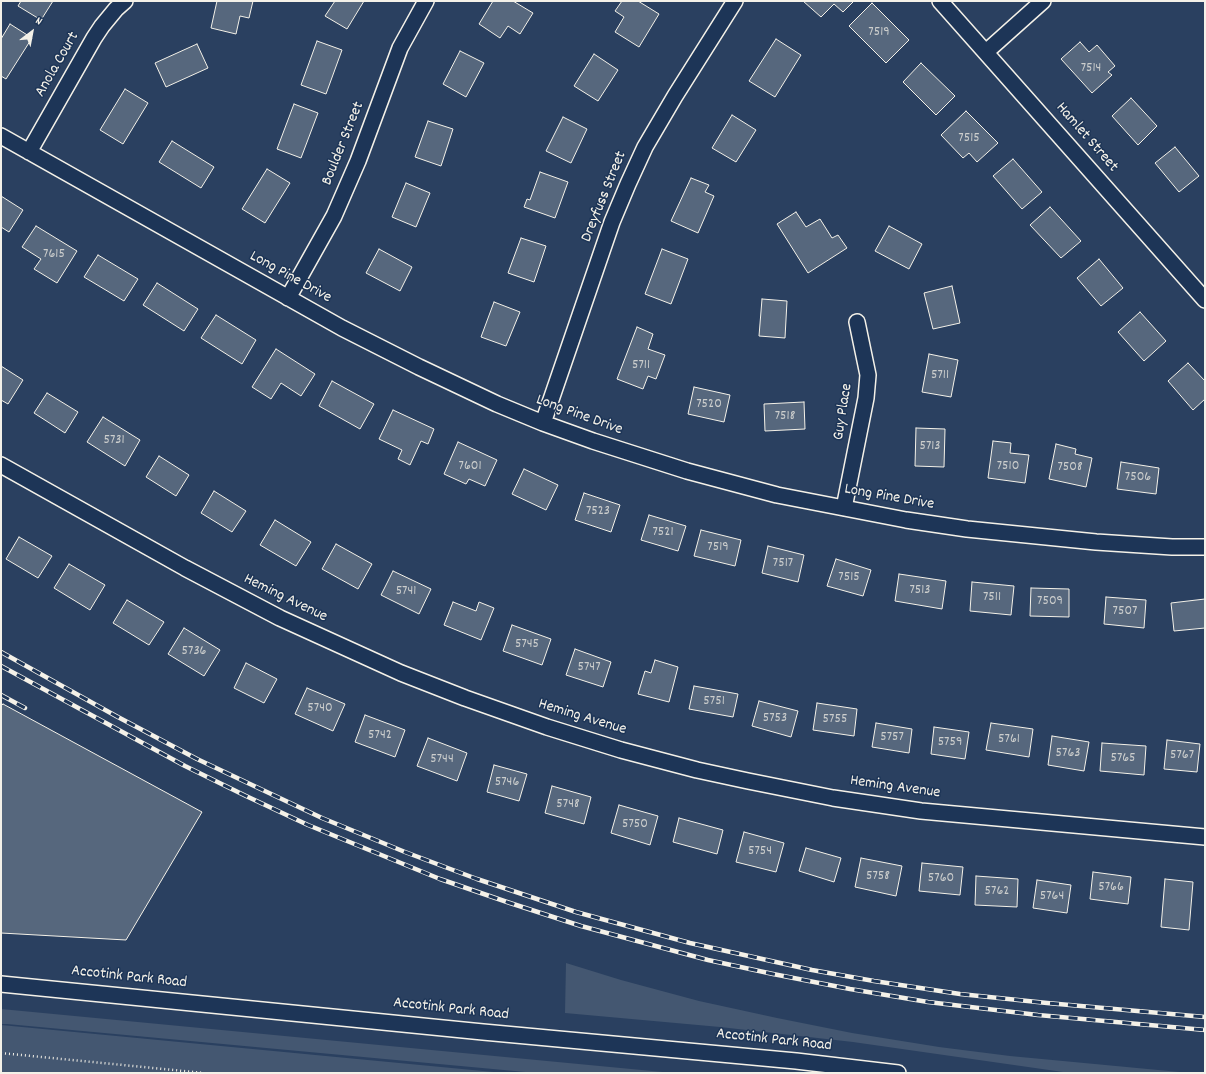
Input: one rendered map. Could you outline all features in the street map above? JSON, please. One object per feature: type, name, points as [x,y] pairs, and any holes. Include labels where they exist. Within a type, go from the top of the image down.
[{"type":"street","name":"Anola Court","points":[[29,152],[94,38],[111,15],[125,1]]},
{"type":"street","name":"Boulder Street","points":[[288,298],[334,216],[358,161],[400,48],[426,1]]},
{"type":"street","name":"Dreyfuss Street","points":[[544,423],[612,222],[628,184],[645,147],[675,96],[735,1]]},
{"type":"street","name":"Hamlet Street","points":[[940,1],[1205,300]]},
{"type":"street","points":[[986,52],[1043,1]]},
{"type":"street","name":"Long Pine Drive","points":[[1,136],[342,328],[497,404],[593,441],[687,471],[776,495],[906,520],[967,529],[1103,542],[1172,547],[1205,547]]},
{"type":"street","name":"Guy Place","points":[[844,508],[866,398],[868,375],[857,322]]},
{"type":"street","name":"Heming Avenue","points":[[1,465],[185,568],[280,618],[400,673],[547,727],[621,750],[697,770],[833,798],[921,811],[1205,837]]},
{"type":"street","name":"Accotink Park Road","points":[[1,984],[491,1033],[796,1061],[898,1073]]},
{"type":"path","points":[[1,1053],[204,1073]]},
{"type":"shaded area","points":[[566,963],[621,980],[699,1001],[852,1033],[939,1047],[1010,1056],[1190,1073],[1070,1073],[853,1042],[720,1027],[565,1013]]},
{"type":"shaded area","points":[[1,1009],[673,1073],[536,1073],[1,1024]]},
{"type":"shaded area","points":[[1,1025],[504,1073],[1,1073]]},
{"type":"building","points":[[21,1],[53,1],[41,20],[18,6]]},
{"type":"building","points":[[217,1],[253,1],[249,18],[240,16],[236,34],[211,28]]},
{"type":"building","points":[[335,1],[364,1],[347,29],[325,16]]},
{"type":"building","points":[[493,1],[513,1],[533,13],[520,34],[508,26],[500,38],[479,24]]},
{"type":"building","points":[[622,1],[638,1],[659,14],[639,47],[615,32],[624,17],[615,11]]},
{"type":"building","points":[[803,1],[854,1],[843,12],[834,4],[821,17]]},
{"type":"building","points":[[872,3],[909,40],[886,63],[849,26]]},
{"type":"building","points":[[10,24],[32,38],[6,79],[1,76],[1,39]]},
{"type":"building","points":[[776,39],[801,55],[775,97],[749,81]]},
{"type":"building","points":[[317,41],[342,50],[326,94],[301,85]]},
{"type":"building","points":[[1080,42],[1089,52],[1097,45],[1115,66],[1108,72],[1112,75],[1092,93],[1061,59]]},
{"type":"building","points":[[197,44],[208,68],[166,87],[155,63]]},
{"type":"building","points":[[460,51],[484,63],[466,97],[443,84]]},
{"type":"building","points":[[594,54],[618,70],[598,101],[574,86]]},
{"type":"building","points":[[921,63],[955,96],[936,115],[903,82]]},
{"type":"building","points":[[125,89],[148,103],[123,144],[100,130]]},
{"type":"building","points":[[1131,98],[1157,126],[1138,145],[1112,116]]},
{"type":"building","points":[[294,104],[318,113],[301,158],[277,149]]},
{"type":"building","points":[[966,111],[998,143],[977,162],[969,153],[963,158],[941,135]]},
{"type":"building","points":[[732,115],[756,130],[736,162],[712,148]]},
{"type":"building","points":[[563,117],[587,129],[571,163],[546,151]]},
{"type":"building","points":[[428,121],[453,129],[441,166],[415,157]]},
{"type":"building","points":[[172,141],[214,167],[201,188],[159,162]]},
{"type":"building","points":[[1175,147],[1199,176],[1179,192],[1155,163]]},
{"type":"building","points":[[1013,159],[1042,192],[1022,209],[993,176]]},
{"type":"building","points":[[267,169],[290,183],[265,223],[242,209]]},
{"type":"building","points":[[540,172],[568,182],[555,218],[524,207],[527,199],[530,200]]},
{"type":"building","points":[[691,178],[709,185],[705,192],[714,196],[698,233],[671,221]]},
{"type":"building","points":[[406,183],[430,193],[416,227],[392,217]]},
{"type":"building","points":[[1,196],[23,210],[9,232],[1,227]]},
{"type":"building","points":[[1050,207],[1081,241],[1061,258],[1030,225]]},
{"type":"building","points":[[796,212],[806,227],[820,219],[832,238],[838,235],[847,248],[808,273],[777,224]]},
{"type":"building","points":[[36,226],[77,251],[57,283],[34,269],[41,259],[22,247]]},
{"type":"building","points":[[889,226],[922,244],[909,269],[875,251]]},
{"type":"building","points":[[521,238],[546,246],[534,282],[508,273]]},
{"type":"building","points":[[379,249],[412,267],[400,291],[366,273]]},
{"type":"building","points":[[662,249],[688,259],[671,304],[645,294]]},
{"type":"building","points":[[98,255],[138,279],[124,301],[84,277]]},
{"type":"building","points":[[1099,259],[1123,288],[1101,306],[1077,278]]},
{"type":"building","points":[[157,283],[198,309],[184,331],[143,305]]},
{"type":"building","points":[[952,286],[960,323],[933,329],[924,293]]},
{"type":"building","points":[[762,299],[787,301],[785,338],[759,336]]},
{"type":"building","points":[[494,302],[520,312],[506,346],[481,337]]},
{"type":"building","points":[[1140,312],[1166,341],[1144,361],[1118,332]]},
{"type":"building","points":[[216,315],[256,340],[242,364],[201,338]]},
{"type":"building","points":[[637,327],[653,334],[648,349],[665,355],[656,379],[648,376],[643,389],[617,379]]},
{"type":"building","points":[[276,349],[315,374],[301,396],[281,383],[271,399],[252,387]]},
{"type":"building","points":[[929,354],[958,360],[951,397],[922,392]]},
{"type":"building","points":[[1188,363],[1205,381],[1205,399],[1193,410],[1168,381]]},
{"type":"building","points":[[1,366],[23,380],[8,404],[1,400]]},
{"type":"building","points":[[332,381],[374,404],[360,429],[319,406]]},
{"type":"building","points":[[694,387],[730,395],[724,422],[688,414]]},
{"type":"building","points":[[47,393],[78,412],[65,433],[34,413]]},
{"type":"building","points":[[804,402],[805,429],[765,431],[764,404]]},
{"type":"building","points":[[393,410],[434,429],[428,444],[421,441],[410,465],[398,459],[402,450],[379,439]]},
{"type":"building","points":[[103,417],[140,440],[125,466],[87,442]]},
{"type":"building","points":[[916,428],[945,429],[944,467],[915,466]]},
{"type":"building","points":[[993,441],[1011,443],[1010,453],[1029,455],[1025,483],[988,478]]},
{"type":"building","points":[[458,442],[497,460],[485,486],[469,479],[466,484],[444,474]]},
{"type":"building","points":[[1056,444],[1076,449],[1075,454],[1092,458],[1086,487],[1049,479]]},
{"type":"building","points":[[159,456],[189,475],[176,496],[146,477]]},
{"type":"building","points":[[1121,462],[1159,468],[1156,494],[1117,489]]},
{"type":"building","points":[[524,469],[558,485],[546,510],[512,494]]},
{"type":"building","points":[[214,491],[246,511],[232,532],[201,513]]},
{"type":"building","points":[[584,493],[620,505],[611,532],[575,520]]},
{"type":"building","points":[[649,515],[686,526],[678,551],[641,540]]},
{"type":"building","points":[[275,520],[311,542],[296,566],[260,545]]},
{"type":"building","points":[[701,530],[741,540],[735,566],[694,556]]},
{"type":"building","points":[[19,537],[52,556],[38,578],[6,559]]},
{"type":"building","points":[[336,544],[372,564],[358,589],[322,569]]},
{"type":"building","points":[[768,546],[804,555],[798,582],[762,573]]},
{"type":"building","points":[[836,559],[871,570],[863,596],[827,586]]},
{"type":"building","points":[[69,564],[105,585],[90,610],[54,588]]},
{"type":"building","points":[[393,571],[431,589],[419,614],[381,595]]},
{"type":"building","points":[[899,574],[946,581],[942,609],[895,601]]},
{"type":"building","points":[[972,582],[1014,586],[1011,615],[970,611]]},
{"type":"building","points":[[1031,588],[1069,589],[1069,617],[1030,616]]},
{"type":"building","points":[[1106,597],[1146,600],[1144,628],[1104,624]]},
{"type":"building","points":[[1205,599],[1205,628],[1174,631],[1171,603]]},
{"type":"building","points":[[127,600],[164,622],[149,645],[113,623]]},
{"type":"building","points":[[453,602],[476,611],[479,602],[494,608],[481,640],[444,625]]},
{"type":"building","points":[[512,625],[551,639],[542,665],[503,651]]},
{"type":"building","points":[[184,628],[220,650],[204,676],[168,654]]},
{"type":"building","points":[[575,649],[611,662],[603,687],[566,675]]},
{"type":"building","points":[[655,660],[678,667],[669,702],[638,694],[645,671],[651,673]]},
{"type":"building","points":[[246,663],[277,679],[264,703],[234,688]]},
{"type":"building","points":[[694,686],[738,694],[733,717],[689,709]]},
{"type":"building","points":[[307,688],[345,704],[333,731],[295,714]]},
{"type":"building","points":[[759,701],[798,711],[791,737],[752,726]]},
{"type":"building","points":[[817,703],[857,709],[854,736],[813,730]]},
{"type":"building","points":[[3,704],[202,812],[126,940],[1,933],[1,706]]},
{"type":"building","points":[[365,715],[405,730],[395,757],[355,742]]},
{"type":"building","points":[[876,723],[912,729],[909,753],[872,747]]},
{"type":"building","points":[[991,723],[1033,729],[1029,757],[986,750]]},
{"type":"building","points":[[934,727],[969,732],[965,759],[931,754]]},
{"type":"building","points":[[1052,736],[1089,742],[1084,771],[1048,765]]},
{"type":"building","points":[[428,738],[467,753],[457,781],[417,766]]},
{"type":"building","points":[[1167,740],[1200,744],[1197,772],[1164,769]]},
{"type":"building","points":[[1102,743],[1146,746],[1144,775],[1100,771]]},
{"type":"building","points":[[494,765],[527,774],[519,801],[487,792]]},
{"type":"building","points":[[552,786],[591,797],[584,824],[545,813]]},
{"type":"building","points":[[619,805],[658,816],[650,845],[611,833]]},
{"type":"building","points":[[679,818],[723,830],[717,854],[673,842]]},
{"type":"building","points":[[744,832],[784,843],[776,872],[736,862]]},
{"type":"building","points":[[806,848],[841,858],[834,882],[799,871]]},
{"type":"building","points":[[861,858],[902,866],[896,896],[855,887]]},
{"type":"building","points":[[922,863],[963,867],[960,895],[919,891]]},
{"type":"building","points":[[1093,872],[1131,877],[1128,904],[1090,899]]},
{"type":"building","points":[[976,876],[1018,879],[1017,907],[975,905]]},
{"type":"building","points":[[1165,879],[1193,882],[1189,930],[1161,927]]},
{"type":"building","points":[[1037,880],[1071,885],[1067,913],[1033,908]]},
{"type":"railway","points":[[1,652],[197,759],[322,818],[405,852],[477,879],[576,912],[690,943],[812,970],[874,981],[960,994],[1205,1017]]},
{"type":"railway","points":[[1,666],[185,766],[308,825],[440,879],[581,926],[708,960],[850,989],[928,1002],[1038,1015],[1205,1030]]},
{"type":"railway","points":[[1,695],[25,708]]}]
